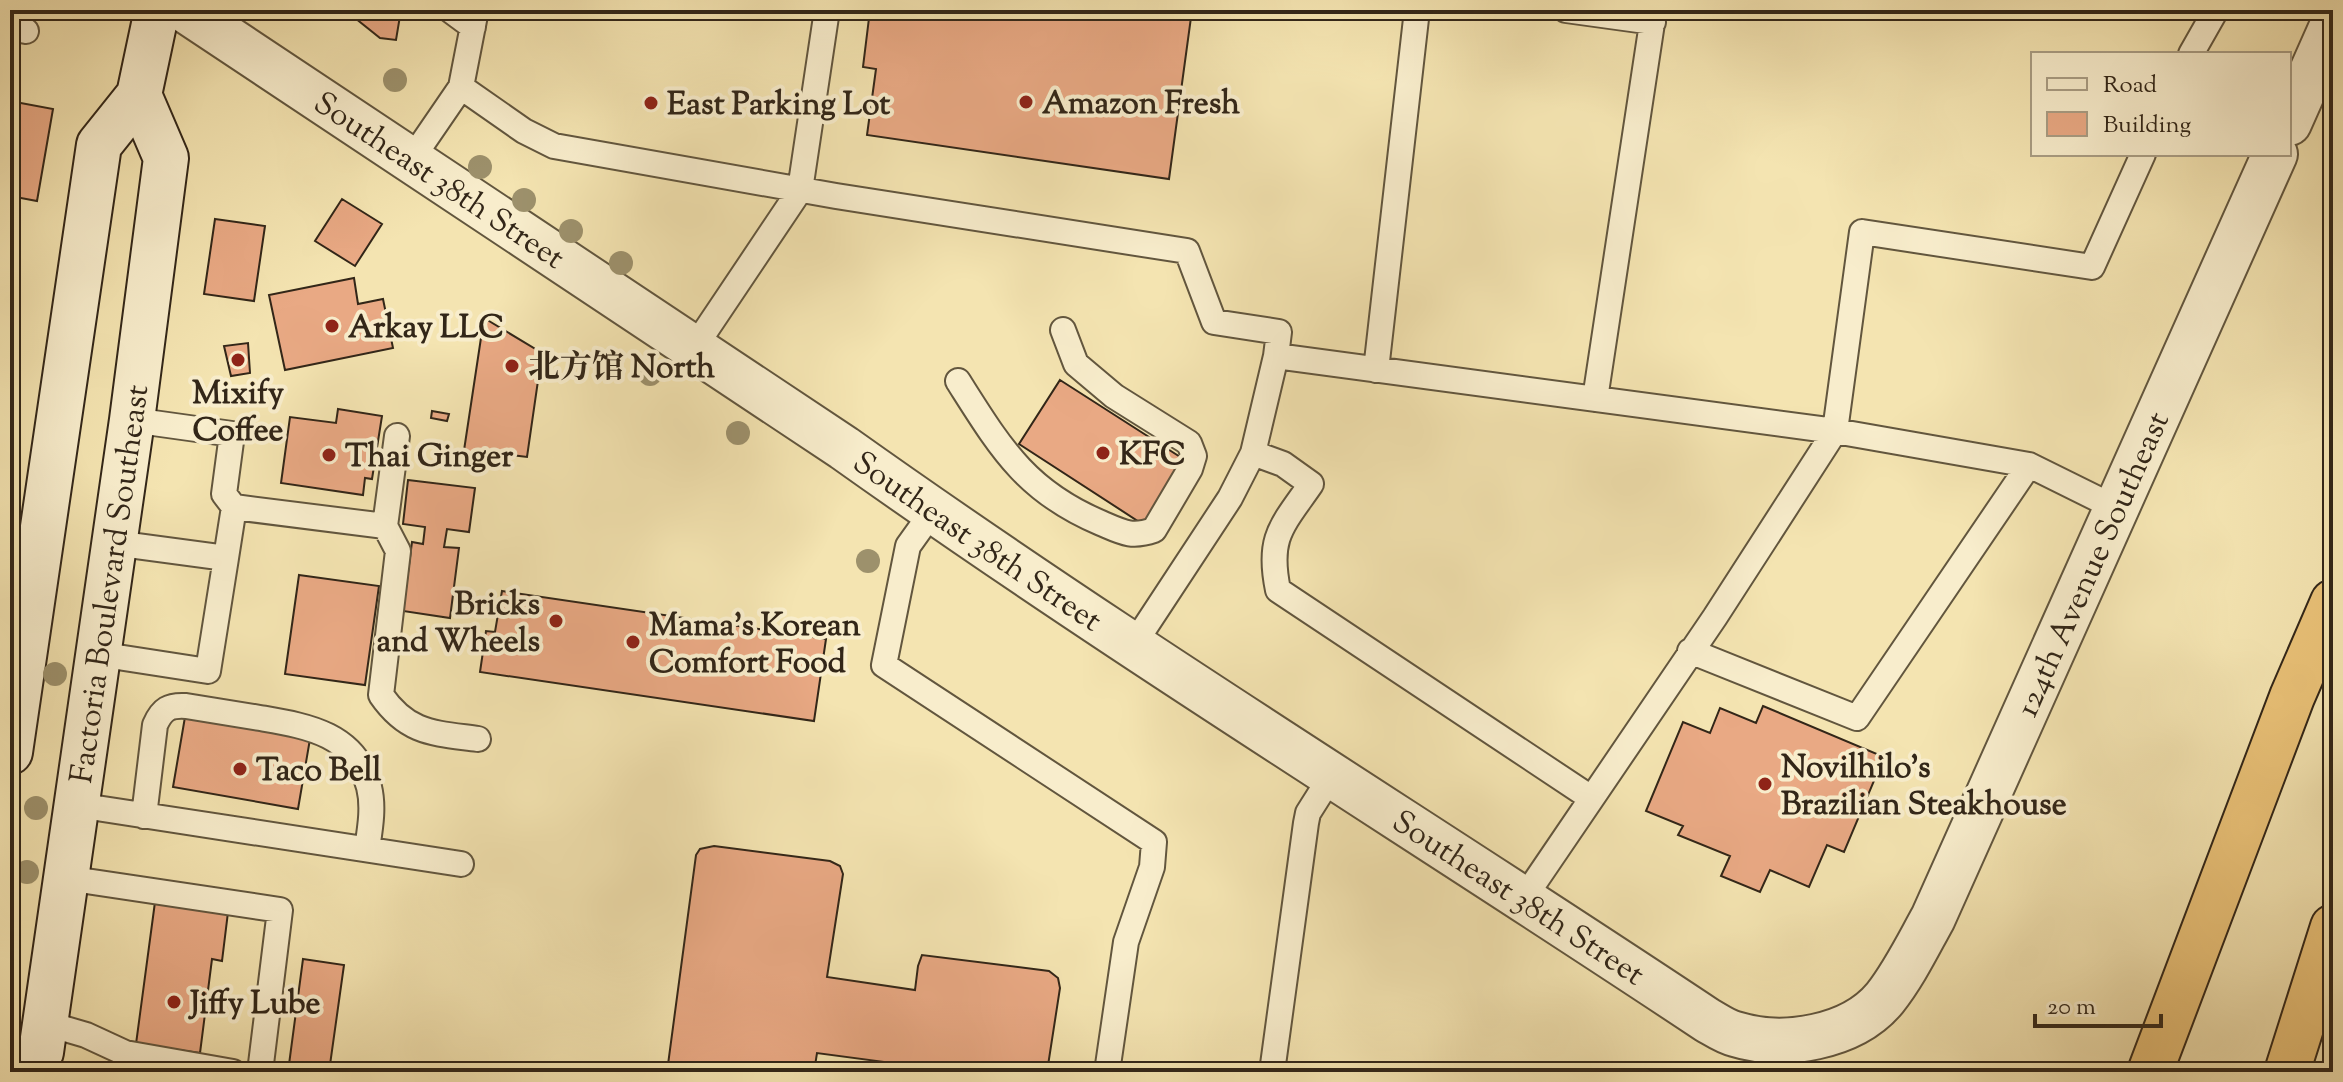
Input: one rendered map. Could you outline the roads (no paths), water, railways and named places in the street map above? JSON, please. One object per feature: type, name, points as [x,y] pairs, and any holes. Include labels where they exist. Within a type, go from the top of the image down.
[{"type":"highway","points":[[2150,1072],[2292,697],[2333,602]]},
{"type":"highway","points":[[2287,1072],[2333,927]]},
{"type":"street","points":[[10,752],[23,570],[99,145],[139,95],[157,10]]},
{"type":"street","name":"Southeast 38th Street","points":[[185,10],[844,448],[933,511],[1720,1027],[1732,1034],[1754,1039],[1784,1040]]},
{"type":"street","points":[[2291,118],[2333,24]]},
{"type":"street","name":"Factoria Boulevard Southeast","points":[[30,1072],[41,1052],[132,420],[166,158],[139,95]]},
{"type":"street","name":"124th Avenue Southeast","points":[[1784,1040],[1845,1028],[1884,1000],[1910,960],[1933,918],[2274,156]]},
{"type":"lane","points":[[411,160],[461,87],[475,19],[450,10]]},
{"type":"lane","points":[[694,348],[800,190],[827,10]]},
{"type":"lane","points":[[1376,370],[1417,10]]},
{"type":"lane","points":[[1566,10],[1654,16],[1595,399]]},
{"type":"lane","points":[[2192,52],[2216,10]]},
{"type":"lane","points":[[461,87],[524,131],[554,146],[800,190],[1187,251],[1214,322],[1279,332],[1276,356],[1253,453],[1230,498],[1134,644]]},
{"type":"lane","points":[[1524,898],[1835,431],[1862,232],[2092,267],[2142,156]]},
{"type":"lane","points":[[958,381],[1000,447],[1022,473],[1040,488],[1071,510],[1125,533],[1138,535],[1154,530],[1190,469],[1194,456],[1189,443],[1114,396],[1076,364],[1063,330]]},
{"type":"lane","points":[[1276,356],[1835,431],[2029,465],[2116,508]]},
{"type":"lane","points":[[132,420],[232,434],[224,494],[234,507],[385,526]]},
{"type":"lane","points":[[397,436],[385,526],[398,551],[381,695],[392,711],[406,723],[425,731],[478,739]]},
{"type":"lane","points":[[1253,453],[1283,464],[1311,484],[1276,535],[1272,562],[1278,590],[1591,798]]},
{"type":"lane","points":[[1690,651],[1857,718],[2029,465]]},
{"type":"lane","points":[[98,654],[208,671],[234,507]]},
{"type":"lane","points":[[933,511],[908,546],[884,665],[1154,842],[1152,867],[1126,942],[1107,1072]]},
{"type":"lane","points":[[114,543],[226,558]]},
{"type":"lane","points":[[144,816],[155,725],[160,713],[171,705],[186,706],[311,727],[346,747],[369,787],[372,816],[367,849]]},
{"type":"lane","points":[[1272,1072],[1308,813],[1332,775]]},
{"type":"lane","points":[[77,805],[461,864]]},
{"type":"lane","points":[[66,878],[280,910],[260,1072]]},
{"type":"lane","points":[[45,1023],[86,1035],[125,1053],[233,1072]]},
{"type":"place","name":"Amazon Fresh","points":[[1026,102]]},
{"type":"place","name":"East Parking Lot","points":[[651,103]]},
{"type":"place","name":"Arkay LLC","points":[[332,326]]},
{"type":"place","name":"Mixify Coffee","points":[[238,360]]},
{"type":"place","name":"北方馆 North","points":[[512,366]]},
{"type":"place","name":"KFC","points":[[1103,453]]},
{"type":"place","name":"Thai Ginger","points":[[329,455]]},
{"type":"place","name":"Bricks and Wheels","points":[[556,621]]},
{"type":"place","name":"Mama's Korean Comfort Food","points":[[633,642]]},
{"type":"place","name":"Taco Bell","points":[[240,769]]},
{"type":"place","name":"Novilhilo's Brazilian Steakhouse","points":[[1765,784]]},
{"type":"place","name":"Jiffy Lube","points":[[174,1002]]}]
